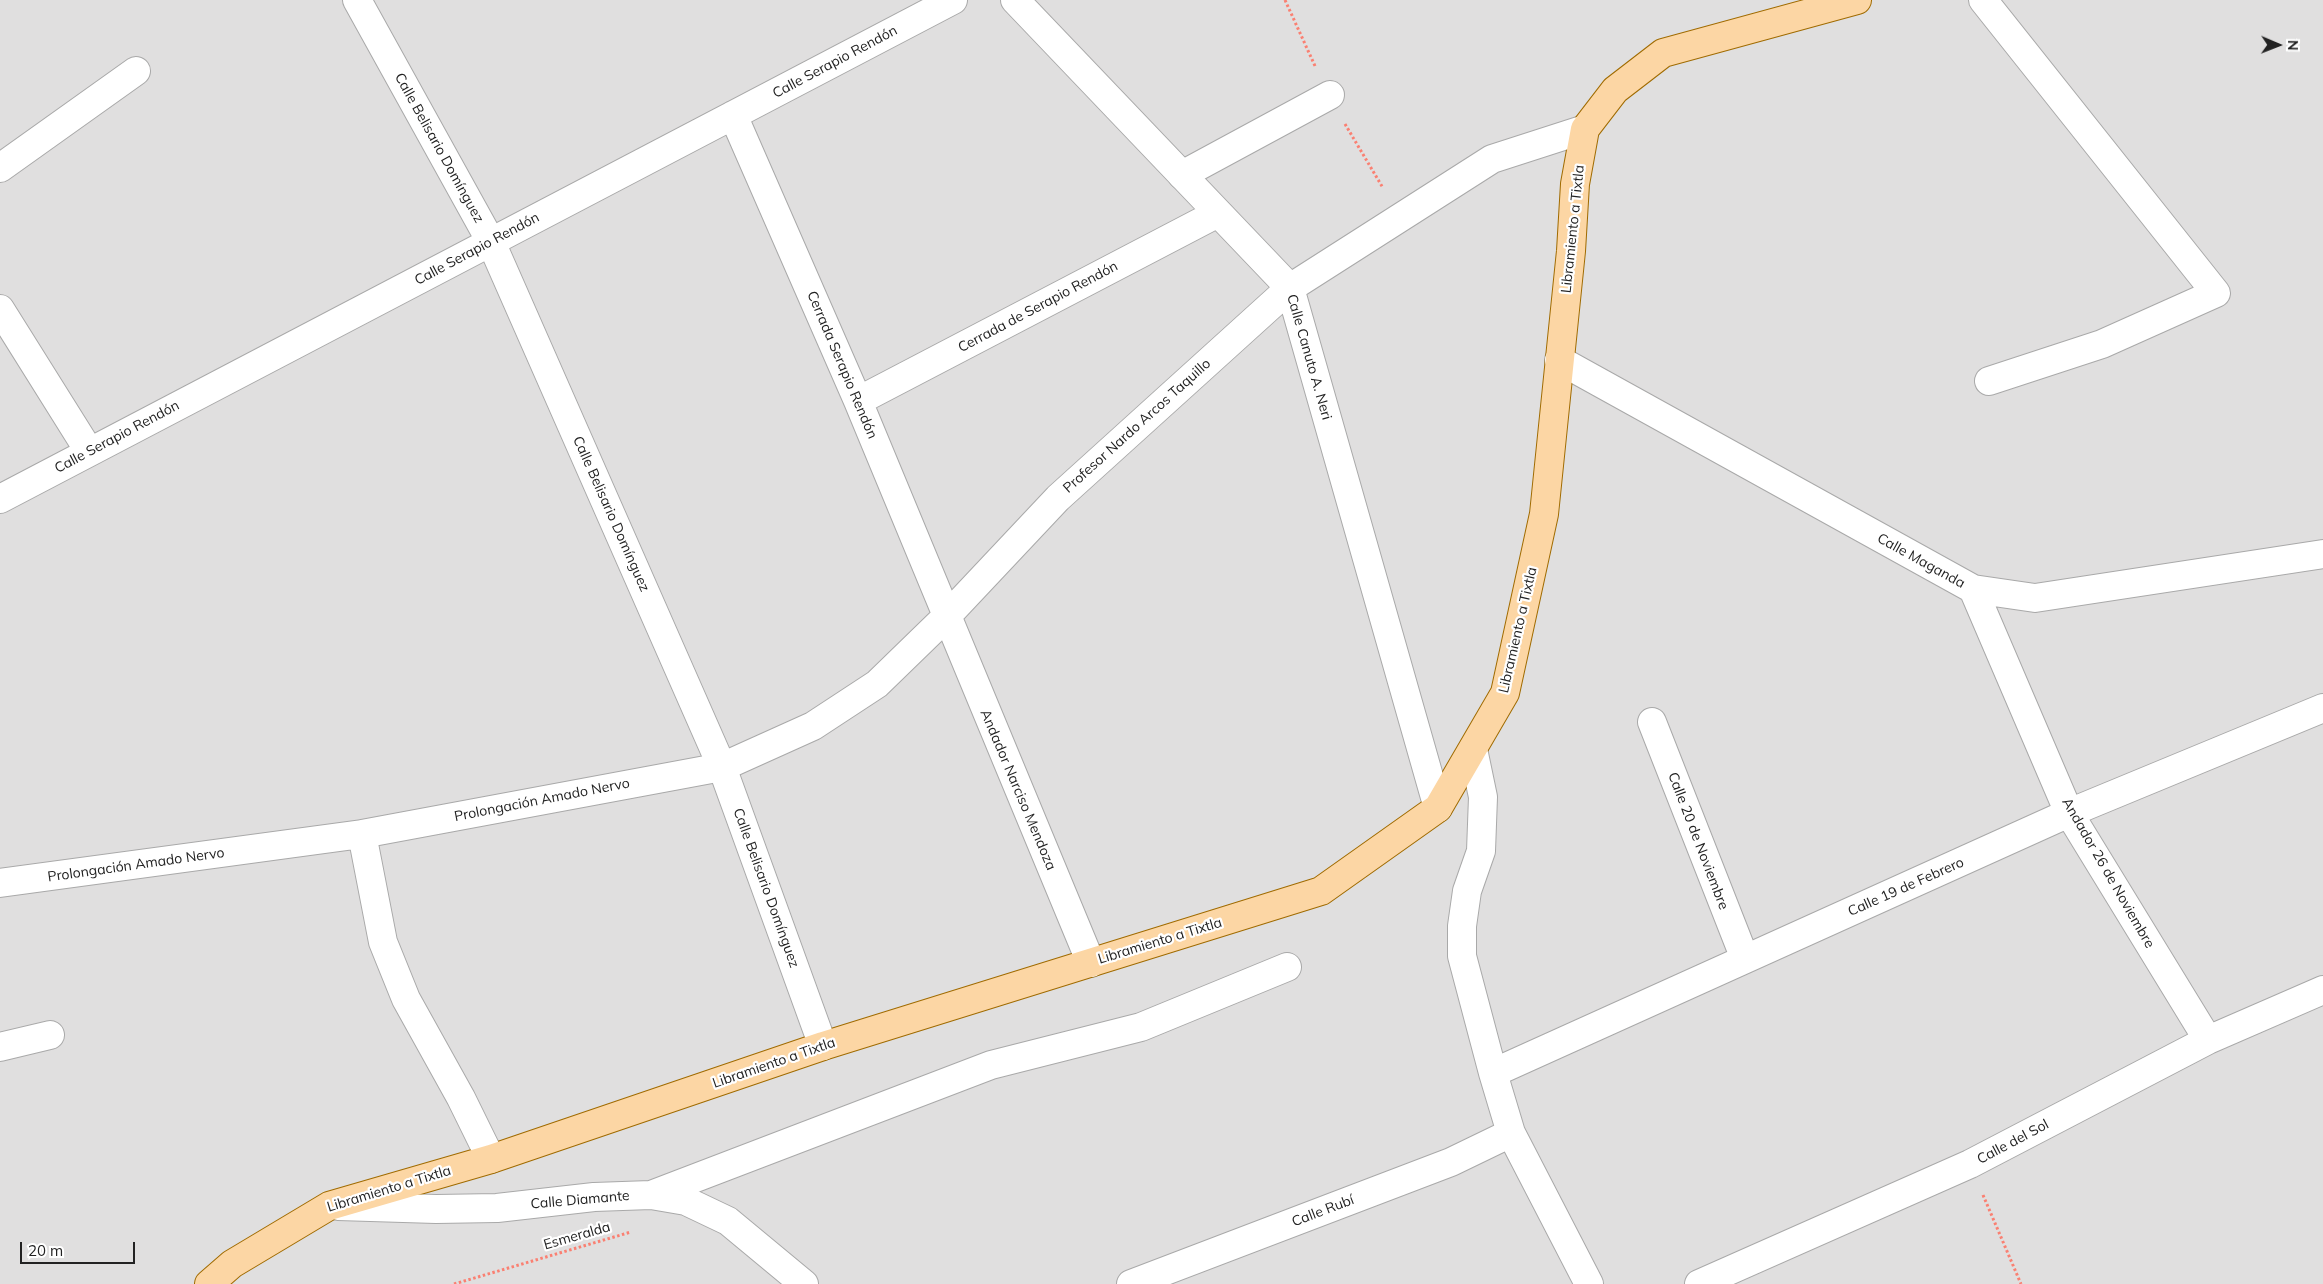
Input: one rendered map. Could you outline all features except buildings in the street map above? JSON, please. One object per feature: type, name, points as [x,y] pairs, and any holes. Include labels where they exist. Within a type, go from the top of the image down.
[{"type":"main road","points":[[1585,129],[1615,90],[1663,52],[1857,0]]},
{"type":"main road","name":"Libramiento a Tixtla","points":[[209,1284],[232,1264],[328,1206],[491,1159],[823,1046],[1321,891],[1438,808],[1505,694],[1544,514],[1571,251],[1575,184],[1585,129]]},
{"type":"street","name":"Calle Belisario Domínguez","points":[[357,0],[491,242],[722,767],[823,1046]]},
{"type":"street","name":"Calle Serapio Rendón","points":[[0,499],[953,0]]},
{"type":"street","name":"Calle Canuto A. Neri","points":[[1015,0],[1290,288],[1438,808]]},
{"type":"street","points":[[1983,0],[2216,293],[2102,344],[1989,381]]},
{"type":"street","points":[[0,168],[136,71]]},
{"type":"street","points":[[1182,175],[1330,94]]},
{"type":"street","name":"Cerrada Serapio Rendón","points":[[733,115],[858,401],[946,617]]},
{"type":"street","name":"Profesor Nardo Arcos Taquillo","points":[[722,767],[813,726],[877,684],[946,617],[1058,498],[1290,288],[1492,159],[1585,129]]},
{"type":"street","name":"Cerrada de Serapio Rendón","points":[[858,401],[1218,213]]},
{"type":"street","points":[[0,310],[89,451]]},
{"type":"street","name":"Calle Maganda","points":[[1559,360],[1973,590],[2035,598],[2323,554]]},
{"type":"street","name":"Andador 26 de Noviembre","points":[[1973,590],[2069,813],[2208,1040]]},
{"type":"street","name":"Andador Narciso Mendoza","points":[[946,617],[1091,963]]},
{"type":"street","name":"Calle 19 de Febrero","points":[[1493,1073],[2069,813],[2323,708]]},
{"type":"street","name":"Calle 20 de Noviembre","points":[[1652,722],[1745,959]]},
{"type":"street","points":[[1473,749],[1483,797],[1481,851],[1467,891],[1462,926],[1462,956],[1493,1073],[1512,1132],[1589,1284]]},
{"type":"street","name":"Prolongación Amado Nervo","points":[[0,883],[362,834],[722,767]]},
{"type":"street","points":[[362,834],[383,942],[402,991],[461,1098],[491,1159]]},
{"type":"street","points":[[651,1195],[990,1065],[1141,1027],[1288,967]]},
{"type":"street","name":"Calle del Sol","points":[[1699,1284],[1970,1164],[2208,1040],[2323,990]]},
{"type":"street","points":[[0,1046],[50,1035]]},
{"type":"street","name":"Calle Rubí","points":[[1131,1284],[1451,1162],[1512,1132]]},
{"type":"street","name":"Calle Diamante","points":[[328,1206],[436,1209],[497,1208],[594,1197],[651,1195],[686,1201],[728,1221],[804,1284]]},
{"type":"path","points":[[1970,1164],[2021,1284]]},
{"type":"path","name":"Esmeralda","points":[[454,1284],[640,1229]]},
{"type":"shaded area","points":[[0,0],[2323,0],[2323,1284],[0,1284]]}]
